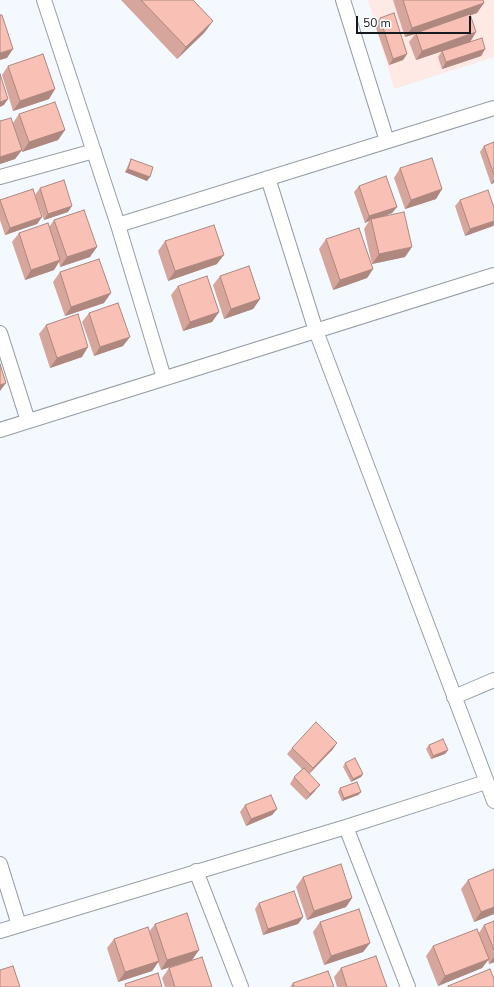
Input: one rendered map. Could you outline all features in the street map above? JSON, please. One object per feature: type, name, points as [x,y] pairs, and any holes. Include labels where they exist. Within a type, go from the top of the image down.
[{"type":"street","points":[[44,0],[118,225],[164,378]]},
{"type":"street","points":[[343,0],[386,141]]},
{"type":"street","points":[[118,225],[494,108]]},
{"type":"street","points":[[0,177],[94,151]]},
{"type":"street","points":[[268,178],[316,331],[494,801]]},
{"type":"street","points":[[0,430],[494,275]]},
{"type":"street","points":[[0,333],[28,421]]},
{"type":"street","points":[[454,697],[494,680]]},
{"type":"street","points":[[0,931],[486,782]]},
{"type":"street","points":[[346,826],[408,987]]},
{"type":"street","points":[[0,864],[19,924]]},
{"type":"street","points":[[196,871],[241,987]]},
{"type":"shaded area","points":[[368,0],[494,0],[494,57],[394,89]]},
{"type":"building","points":[[141,0],[193,0],[213,21],[186,47]]},
{"type":"building","points":[[403,0],[483,0],[484,3],[412,28]]},
{"type":"building","points":[[394,13],[407,54],[393,59],[380,18]]},
{"type":"building","points":[[470,14],[476,32],[422,51],[416,33]]},
{"type":"building","points":[[0,15],[2,15],[13,49],[0,53]]},
{"type":"building","points":[[482,38],[485,49],[446,62],[442,51]]},
{"type":"building","points":[[43,54],[55,89],[20,101],[8,66]]},
{"type":"building","points":[[0,74],[8,99],[0,102]]},
{"type":"building","points":[[55,102],[65,130],[29,142],[19,114]]},
{"type":"building","points":[[11,118],[22,150],[0,157],[0,121]]},
{"type":"building","points":[[494,142],[494,175],[484,146]]},
{"type":"building","points":[[432,158],[442,189],[411,200],[400,168]]},
{"type":"building","points":[[131,159],[153,167],[150,177],[128,169]]},
{"type":"building","points":[[386,176],[397,207],[369,216],[359,186]]},
{"type":"building","points":[[64,180],[72,206],[48,214],[40,188]]},
{"type":"building","points":[[33,189],[42,217],[10,228],[0,200]]},
{"type":"building","points":[[488,190],[494,208],[494,221],[470,229],[460,200]]},
{"type":"building","points":[[84,210],[97,247],[67,257],[54,220]]},
{"type":"building","points":[[404,212],[412,247],[379,254],[371,219]]},
{"type":"building","points":[[48,223],[60,260],[31,270],[19,233]]},
{"type":"building","points":[[214,225],[224,255],[175,271],[165,241]]},
{"type":"building","points":[[359,228],[373,269],[340,280],[326,239]]},
{"type":"building","points":[[99,259],[111,293],[71,307],[60,272]]},
{"type":"building","points":[[249,266],[260,299],[231,309],[220,276]]},
{"type":"building","points":[[207,276],[219,312],[190,322],[178,286]]},
{"type":"building","points":[[118,303],[130,337],[100,347],[89,313]]},
{"type":"building","points":[[78,314],[88,347],[57,358],[46,325]]},
{"type":"building","points":[[0,364],[6,383],[0,385]]},
{"type":"building","points":[[316,722],[337,743],[313,768],[292,748]]},
{"type":"building","points":[[443,739],[448,750],[433,756],[429,745]]},
{"type":"building","points":[[355,758],[363,774],[353,779],[345,763]]},
{"type":"building","points":[[304,768],[320,785],[310,794],[294,777]]},
{"type":"building","points":[[357,782],[361,792],[344,798],[340,788]]},
{"type":"building","points":[[271,795],[277,809],[251,819],[245,805]]},
{"type":"building","points":[[341,864],[352,898],[314,911],[303,877]]},
{"type":"building","points":[[494,869],[494,907],[481,912],[468,880]]},
{"type":"building","points":[[294,891],[303,917],[268,929],[259,903]]},
{"type":"building","points":[[359,909],[370,943],[331,956],[320,922]]},
{"type":"building","points":[[187,913],[199,950],[167,960],[155,924]]},
{"type":"building","points":[[494,921],[494,950],[484,925]]},
{"type":"building","points":[[148,927],[159,961],[125,972],[114,939]]},
{"type":"building","points":[[477,929],[489,959],[445,976],[433,946]]},
{"type":"building","points":[[376,956],[387,987],[347,987],[341,968]]},
{"type":"building","points":[[202,957],[212,987],[175,987],[169,968]]},
{"type":"building","points":[[13,966],[20,987],[0,987],[0,970]]},
{"type":"building","points":[[490,969],[494,979],[494,987],[448,987],[448,986]]},
{"type":"building","points":[[328,971],[334,987],[294,987],[293,983]]},
{"type":"building","points":[[158,973],[162,987],[126,987],[125,984]]}]
